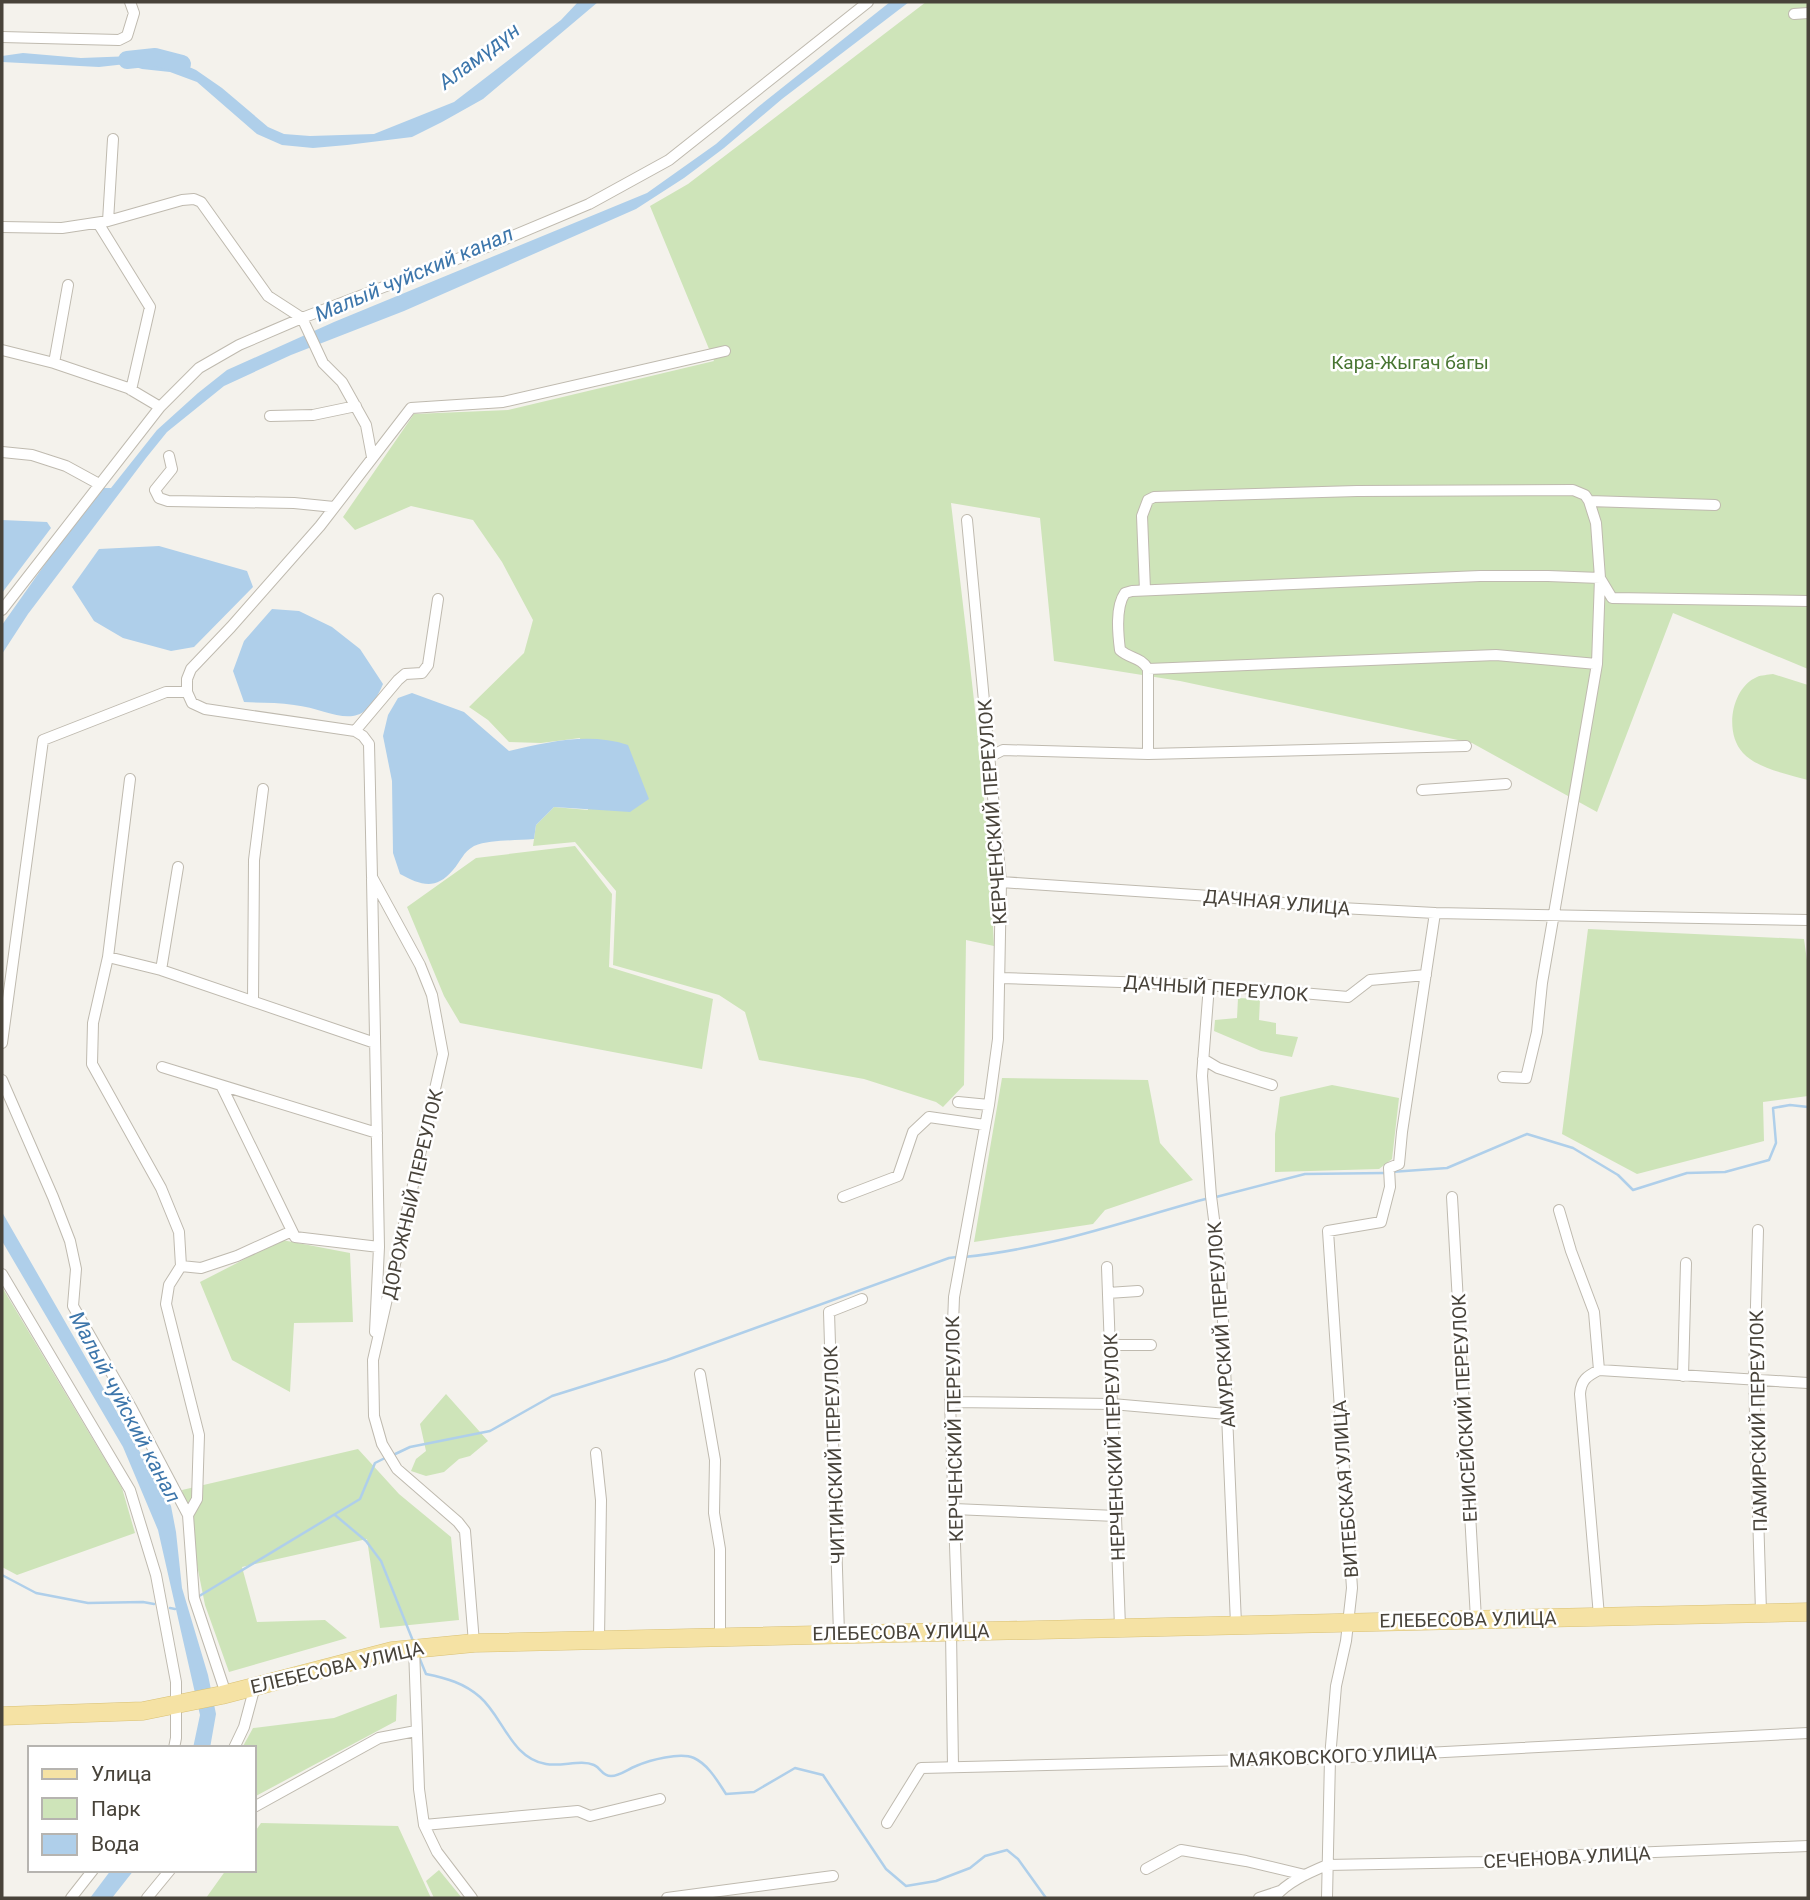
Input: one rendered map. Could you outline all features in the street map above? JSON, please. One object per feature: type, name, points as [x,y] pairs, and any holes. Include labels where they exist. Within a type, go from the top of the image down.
[{"type":"main road","name":"ЕЛЕБЕСОВА УЛИЦА","points":[[2,1716],[143,1711],[179,1705],[392,1651],[474,1643],[1808,1612]]},
{"type":"street","points":[[2,37],[119,40],[127,36],[134,13],[130,2]]},
{"type":"street","points":[[2,610],[160,407],[199,368],[239,345],[305,323],[589,204],[669,160],[868,2]]},
{"type":"street","points":[[1794,15],[1808,13]]},
{"type":"street","points":[[113,139],[103,222],[150,307],[131,390]]},
{"type":"street","points":[[2,227],[62,228],[103,222],[182,200],[194,199],[201,202],[268,296],[305,323],[323,363],[342,382],[366,425],[372,457]]},
{"type":"street","points":[[54,363],[68,285]]},
{"type":"street","points":[[2,350],[54,363],[131,390],[160,407]]},
{"type":"street","points":[[438,599],[428,666],[422,673],[405,674],[398,680],[355,731],[205,709],[192,703],[187,692],[191,669],[231,628],[334,507],[411,408],[503,402],[725,351]]},
{"type":"street","points":[[270,416],[313,415],[356,406]]},
{"type":"street","points":[[2,452],[32,455],[66,466],[99,484]]},
{"type":"street","points":[[169,456],[172,469],[155,490],[159,498],[168,501],[294,503],[334,507]]},
{"type":"street","points":[[1145,590],[1142,516],[1151,498],[1357,491],[1573,491],[1585,495],[1596,523],[1600,579],[1597,664],[1527,1079],[1503,1077]]},
{"type":"street","points":[[1589,501],[1715,505]]},
{"type":"street","name":"КЕРЧЕНСКИЙ ПЕРЕУЛОК","points":[[953,1766],[954,1509],[950,1402],[954,1297],[989,1105],[998,1039],[1000,978],[1001,882],[967,520]]},
{"type":"street","points":[[1148,754],[1148,669],[1142,660],[1122,652],[1118,629],[1123,595],[1145,590],[1480,576],[1600,579]]},
{"type":"street","points":[[1600,579],[1612,598],[1808,601]]},
{"type":"street","points":[[1148,669],[1496,655],[1597,664]]},
{"type":"street","points":[[2,1043],[43,740],[166,692],[187,692]]},
{"type":"street","name":"ДОРОЖНЫЙ ПЕРЕУЛОК","points":[[355,731],[369,744],[372,877],[420,965],[432,995],[443,1054],[373,1360],[374,1416],[382,1444],[397,1469],[458,1521],[465,1531],[474,1643]]},
{"type":"street","points":[[989,757],[1003,750],[1148,754],[1466,746]]},
{"type":"street","points":[[130,779],[108,957],[93,1023],[92,1064],[161,1188],[179,1232],[181,1266],[169,1285],[166,1304],[199,1435],[197,1499],[188,1516]]},
{"type":"street","points":[[1422,790],[1506,784]]},
{"type":"street","points":[[253,1001],[254,860],[263,789]]},
{"type":"street","points":[[161,970],[178,867]]},
{"type":"street","points":[[372,877],[379,1247],[373,1360]]},
{"type":"street","name":"ДАЧНАЯ УЛИЦА","points":[[1001,882],[1435,913],[1808,920]]},
{"type":"street","points":[[1426,975],[1435,913]]},
{"type":"street","points":[[108,957],[161,970],[375,1044]]},
{"type":"street","name":"ДАЧНЫЙ ПЕРЕУЛОК","points":[[1000,978],[1209,985],[1348,997],[1370,980],[1426,975]]},
{"type":"street","name":"ВИТЕБСКАЯ УЛИЦА","points":[[1327,1898],[1330,1758],[1336,1686],[1349,1622],[1352,1588],[1328,1231],[1381,1222],[1390,1187],[1389,1168],[1399,1164],[1426,975]]},
{"type":"street","name":"АМУРСКИЙ ПЕРЕУЛОК","points":[[1209,985],[1202,1076],[1221,1274],[1236,1624]]},
{"type":"street","points":[[1203,1059],[1218,1068],[1272,1085]]},
{"type":"street","points":[[162,1067],[377,1133]]},
{"type":"street","points":[[2,1080],[70,1241],[76,1269],[74,1306],[188,1516],[194,1598],[224,1694]]},
{"type":"street","points":[[222,1087],[295,1237],[379,1247]]},
{"type":"street","points":[[958,1102],[989,1105]]},
{"type":"street","points":[[843,1197],[898,1176],[913,1132],[929,1117],[985,1125]]},
{"type":"street","name":"ЕНИСЕЙСКИЙ ПЕРЕУЛОК","points":[[1452,1197],[1476,1619]]},
{"type":"street","points":[[1559,1210],[1594,1312],[1599,1370]]},
{"type":"street","name":"ПАМИРСКИЙ ПЕРЕУЛОК","points":[[1758,1230],[1755,1381],[1761,1612]]},
{"type":"street","points":[[181,1266],[201,1268],[237,1256],[292,1231]]},
{"type":"street","points":[[1683,1376],[1686,1264]]},
{"type":"street","name":"НЕРЧЕНСКИЙ ПЕРЕУЛОК","points":[[1107,1267],[1120,1627]]},
{"type":"street","points":[[2,1274],[130,1490],[156,1576],[176,1682],[179,1705],[174,1746]]},
{"type":"street","points":[[1108,1293],[1138,1292]]},
{"type":"street","name":"ЧИТИНСКИЙ ПЕРЕУЛОК","points":[[839,1634],[829,1312],[862,1299]]},
{"type":"street","points":[[1110,1345],[1151,1345]]},
{"type":"street","points":[[1599,1616],[1580,1394],[1580,1386],[1586,1376],[1599,1370],[1808,1383]]},
{"type":"street","points":[[700,1374],[715,1460],[714,1513],[720,1549],[720,1636]]},
{"type":"street","points":[[950,1402],[1112,1404],[1227,1413]]},
{"type":"street","points":[[596,1453],[601,1500],[598,1639]]},
{"type":"street","points":[[954,1509],[1116,1516]]},
{"type":"street","points":[[414,1648],[419,1789],[424,1825],[437,1852],[472,1898]]},
{"type":"street","points":[[235,1746],[244,1727],[255,1686]]},
{"type":"street","points":[[256,1806],[379,1738],[416,1731]]},
{"type":"street","name":"МАЯКОВСКОГО УЛИЦА","points":[[887,1823],[922,1768],[1330,1758],[1808,1733]]},
{"type":"street","points":[[424,1825],[568,1811],[590,1815],[660,1799]]},
{"type":"street","name":"СЕЧЕНОВА УЛИЦА","points":[[1327,1865],[1484,1862],[1504,1858],[1808,1846]]},
{"type":"street","points":[[1146,1869],[1181,1850],[1305,1875]]},
{"type":"street","points":[[1259,1898],[1277,1894],[1305,1875],[1327,1865]]},
{"type":"street","points":[[71,1898],[91,1872]]},
{"type":"street","points":[[147,1898],[168,1872]]},
{"type":"street","points":[[667,1898],[833,1876]]},
{"type":"green space","name":"Кара-Жыгач багы","points":[[926,2],[1808,2],[1808,669],[1673,613],[1597,812],[1472,743],[1180,681],[1054,661],[1040,518],[951,503],[982,780],[994,946],[966,940],[964,1085],[943,1107],[936,1102],[864,1079],[759,1060],[745,1012],[719,995],[613,965],[616,891],[575,842],[533,846],[536,825],[554,807],[588,810],[580,738],[541,743],[509,742],[488,720],[469,707],[524,653],[533,620],[502,562],[473,520],[411,506],[355,530],[343,517],[414,414],[508,410],[714,361],[650,206],[688,184]]},
{"type":"green space","points":[[1773,674],[1808,685],[1808,780],[1749,759],[1737,744],[1732,723],[1736,701],[1741,691],[1757,677]]},
{"type":"green space","points":[[575,846],[612,894],[609,967],[713,999],[702,1069],[460,1023],[444,996],[407,907],[476,858]]},
{"type":"green space","points":[[1588,929],[1804,939],[1808,968],[1808,1096],[1763,1102],[1764,1141],[1637,1174],[1562,1134]]},
{"type":"green space","points":[[1238,998],[1260,999],[1259,1020],[1276,1023],[1276,1034],[1298,1037],[1292,1057],[1261,1051],[1214,1031],[1215,1020],[1237,1018]]},
{"type":"green space","points":[[1002,1078],[1148,1080],[1160,1143],[1193,1180],[1105,1210],[1093,1224],[974,1242]]},
{"type":"green space","points":[[1332,1085],[1399,1098],[1392,1159],[1379,1169],[1275,1172],[1275,1134],[1280,1097]]},
{"type":"green space","points":[[282,1240],[350,1253],[353,1322],[294,1323],[290,1392],[232,1360],[200,1282]]},
{"type":"green space","points":[[2,1287],[122,1488],[135,1533],[17,1575],[2,1567]]},
{"type":"green space","points":[[446,1394],[488,1441],[444,1472],[426,1476],[411,1471],[416,1459],[426,1451],[420,1424]]},
{"type":"green space","points":[[358,1449],[399,1494],[451,1537],[459,1620],[380,1628],[367,1539],[242,1567],[257,1622],[325,1620],[347,1638],[229,1672],[205,1605],[182,1490]]},
{"type":"green space","points":[[397,1694],[396,1721],[256,1796],[256,1746],[243,1746],[253,1728],[334,1718]]},
{"type":"green space","points":[[261,1823],[398,1826],[431,1898],[206,1898],[225,1872],[256,1872],[256,1830]]},
{"type":"green space","points":[[439,1870],[462,1898],[434,1898],[426,1881]]},
{"type":"water","points":[[578,2],[598,2],[483,99],[412,137],[347,145],[313,148],[282,145],[257,134],[197,82],[170,72],[126,64],[99,67],[2,62],[2,56],[23,53],[81,58],[169,58],[196,70],[268,127],[284,134],[374,134],[454,102],[561,20]]},
{"type":"water","points":[[890,2],[909,2],[782,99],[724,148],[636,209],[404,311],[291,355],[224,386],[167,432],[28,614],[2,654],[2,625],[50,557],[104,488],[111,488],[157,430],[227,370],[334,322],[647,193],[716,144],[758,107]]},
{"type":"water","points":[[2,520],[47,522],[51,528],[2,593]]},
{"type":"water","points":[[159,546],[247,571],[253,587],[194,647],[171,651],[123,638],[94,621],[72,587],[99,549]]},
{"type":"water","points":[[272,609],[299,611],[332,627],[360,649],[383,684],[366,710],[346,716],[288,704],[244,702],[233,671],[244,641]]},
{"type":"water","points":[[412,693],[464,712],[509,751],[583,739],[628,745],[649,799],[630,812],[554,807],[536,825],[534,839],[496,841],[474,846],[446,877],[434,883],[421,883],[408,878],[400,874],[393,853],[392,781],[383,736],[388,715],[398,698]]},
{"type":"water","points":[[2,1212],[171,1506],[182,1588],[208,1675],[216,1714],[210,1746],[193,1746],[200,1715],[158,1530],[123,1447],[2,1241]]},
{"type":"water","points":[[110,1872],[132,1872],[112,1898],[90,1898]]},
{"type":"waterway","name":"Аламүдүн","points":[[127,60],[155,57],[182,64]]},
{"type":"waterway","points":[[1391,1172],[1447,1168],[1527,1134],[1573,1148],[1618,1175],[1633,1190],[1687,1173],[1725,1172],[1769,1160],[1776,1143],[1773,1108],[1790,1105],[1808,1107]]},
{"type":"waterway","points":[[1216,1197],[1305,1174],[1385,1173]]},
{"type":"waterway","points":[[964,1257],[1057,1241],[1209,1198]]},
{"type":"waterway","points":[[391,1456],[410,1447],[490,1431],[552,1396],[667,1360],[957,1257]]},
{"type":"waterway","points":[[196,1598],[360,1499],[375,1463],[385,1458]]},
{"type":"waterway","points":[[335,1515],[366,1541],[381,1561],[413,1641]]},
{"type":"waterway","points":[[2,1575],[36,1593],[88,1603],[154,1604]]},
{"type":"waterway","points":[[170,1608],[175,1609]]},
{"type":"waterway","points":[[419,1657],[426,1674],[454,1682],[480,1697],[516,1745],[534,1760],[552,1765],[589,1763],[611,1776],[657,1759],[688,1756],[704,1765],[726,1794],[754,1792],[795,1768],[823,1775],[886,1869],[906,1886],[936,1881],[970,1868],[985,1856],[1007,1850],[1018,1859],[1046,1898]]},
{"type":"water label","name":"Малый чуйский канал","points":[[414,274]]},
{"type":"water label","name":"Малый чуйский канал","points":[[125,1407]]}]
